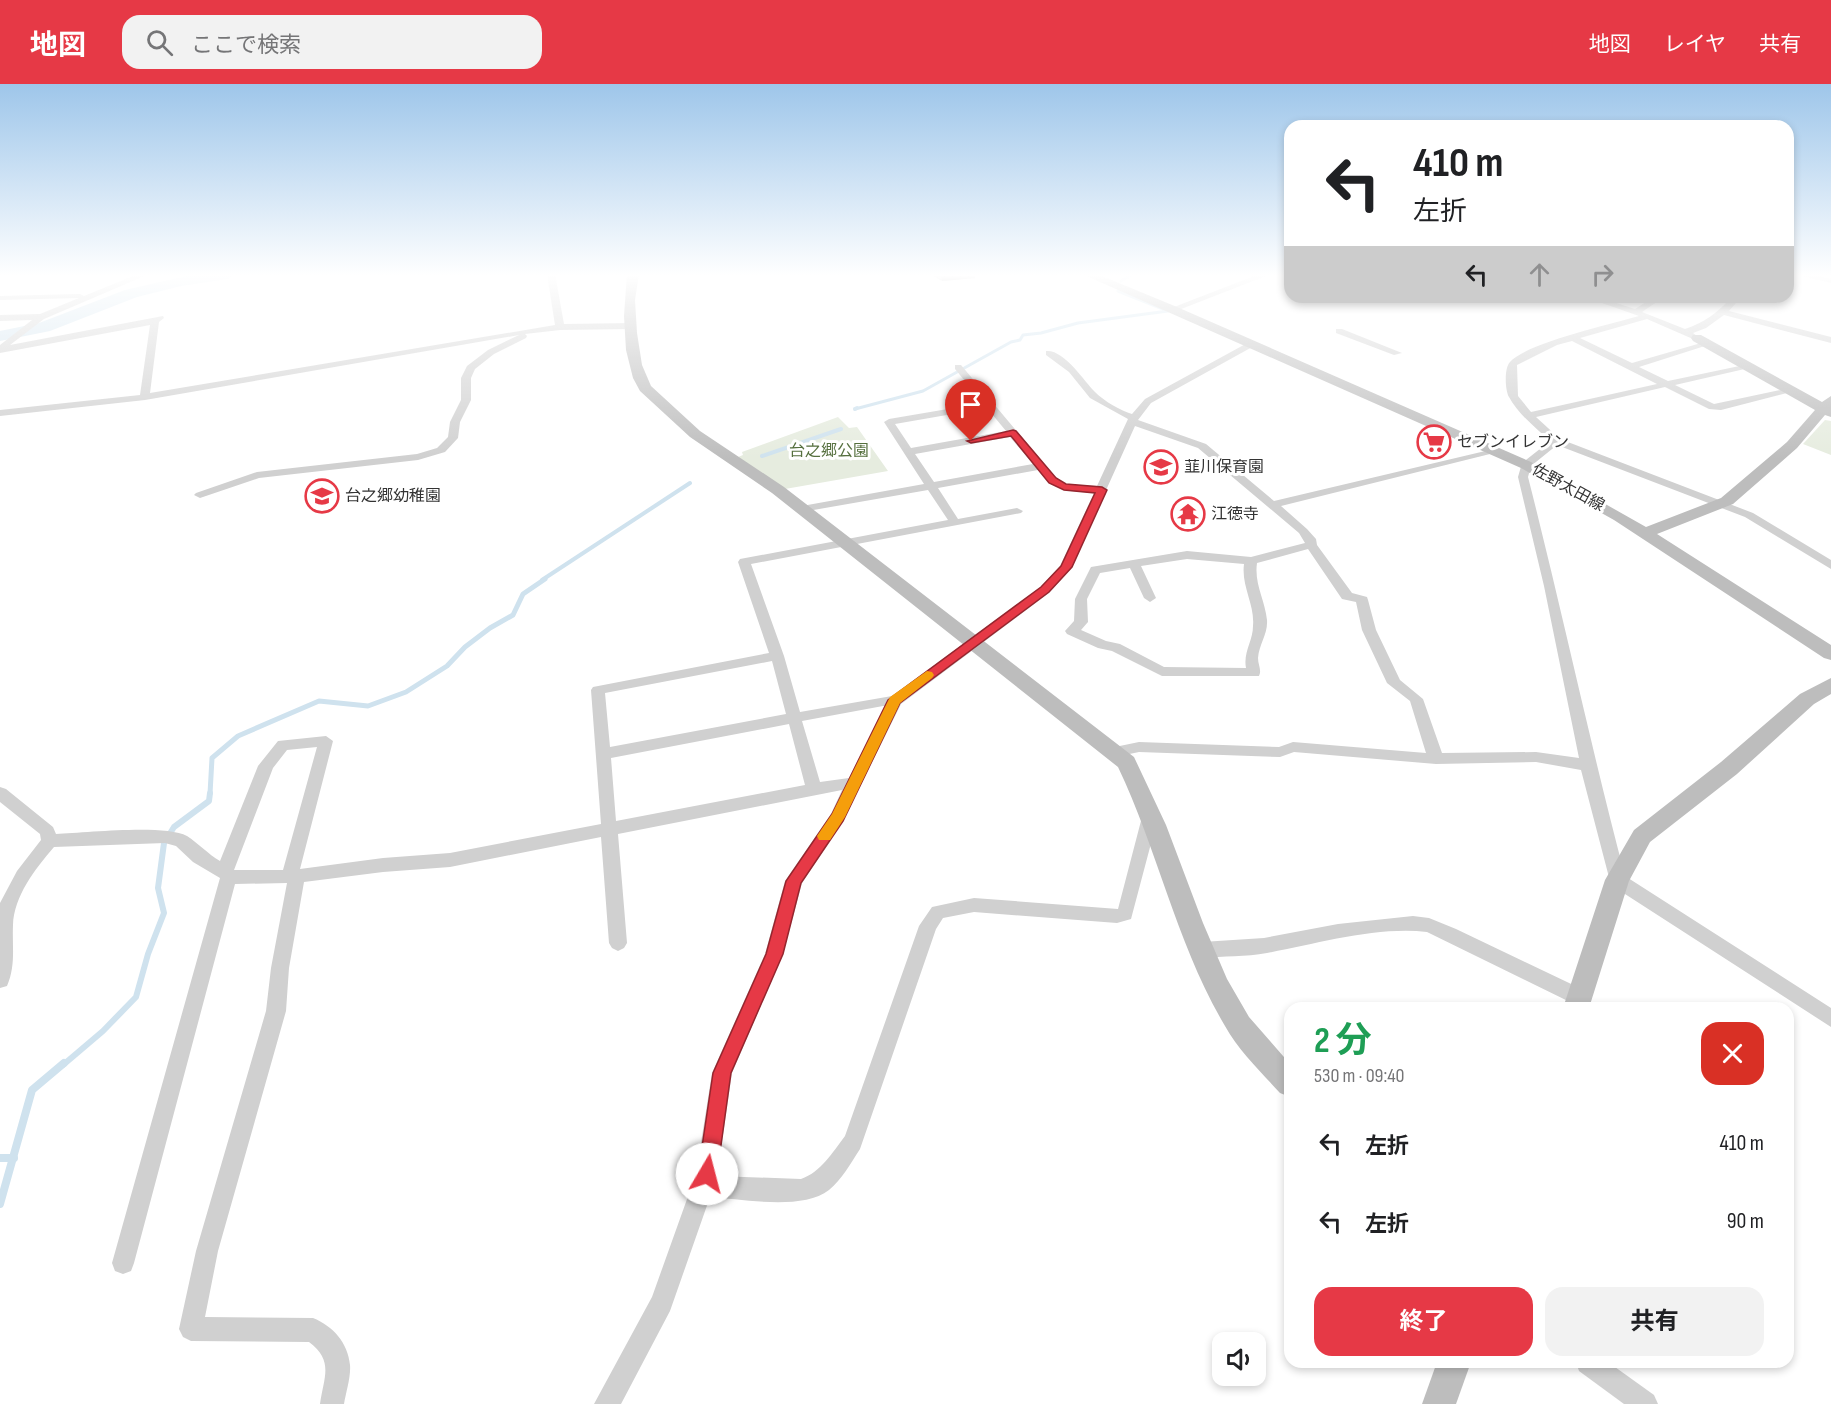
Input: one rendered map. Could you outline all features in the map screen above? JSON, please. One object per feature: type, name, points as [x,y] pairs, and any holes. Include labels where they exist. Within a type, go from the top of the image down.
[{"type":"street","points":[[0,349],[17,336]]},
{"type":"street","points":[[0,349],[73,336]]},
{"type":"street","points":[[145,397],[155,336]]},
{"type":"street","points":[[0,413],[145,397],[499,336]]},
{"type":"street","points":[[200,495],[257,475],[418,457],[441,450],[453,438],[455,419],[465,404],[467,396],[466,376],[474,361],[521,336]]},
{"type":"street","points":[[632,336],[639,379],[645,388],[695,434],[802,509],[1126,762],[1151,814],[1202,950],[1234,1018],[1284,1077]]},
{"type":"street","name":"佐野太田線","points":[[1232,336],[1526,465],[1645,533],[1831,654]]},
{"type":"street","points":[[1351,336],[1397,353]]},
{"type":"street","points":[[1581,336],[1554,343],[1513,364],[1513,396],[1529,416],[1556,441],[1763,522],[1831,565]]},
{"type":"street","points":[[1645,533],[1721,504],[1792,445],[1829,408],[1790,391],[1691,336]]},
{"type":"street","points":[[1814,336],[1831,340]]},
{"type":"street","points":[[1573,338],[1706,405],[1717,408],[1790,391]]},
{"type":"street","points":[[1630,367],[1696,338]]},
{"type":"street","points":[[1251,344],[1148,401],[1134,420],[1102,490],[1079,571],[1081,622],[1072,631],[1102,645],[1115,647],[1162,671],[1254,673],[1250,659],[1261,626],[1248,574],[1251,561]]},
{"type":"street","points":[[1050,353],[1072,370],[1093,396],[1124,415],[1202,446],[1303,531],[1347,596],[1362,600],[1369,630],[1394,683],[1416,699],[1436,759]]},
{"type":"street","points":[[1529,416],[1746,366]]},
{"type":"street","points":[[960,370],[1053,481],[1064,487],[1102,490]]},
{"type":"street","points":[[955,523],[890,422],[990,405]]},
{"type":"street","points":[[909,452],[1013,433]]},
{"type":"street","points":[[1556,441],[1526,465],[1523,477],[1550,586],[1588,765],[1617,880],[1831,1018]]},
{"type":"street","points":[[1272,505],[1494,450]]},
{"type":"street","points":[[802,509],[1041,466]]},
{"type":"street","points":[[814,789],[777,656],[744,562],[1017,511]]},
{"type":"street","points":[[603,754],[895,700],[1045,590],[1079,571],[1186,555],[1251,561],[1311,544]]},
{"type":"street","points":[[1134,564],[1150,598]]},
{"type":"street","points":[[618,943],[598,690],[777,656]]},
{"type":"street","points":[[1578,1002],[1617,880],[1642,836],[1729,768],[1807,699],[1831,685]]},
{"type":"street","points":[[607,1404],[662,1303],[707,1174],[722,1073],[774,954],[794,881],[837,817],[895,700]]},
{"type":"street","points":[[123,1263],[227,873],[266,766],[284,746],[326,741],[293,876],[276,1011],[207,1251],[191,1329],[313,1330],[331,1344],[338,1365],[333,1404]]},
{"type":"street","points":[[1115,752],[1139,747],[1280,752],[1293,747],[1436,759],[1536,757],[1588,765]]},
{"type":"street","points":[[0,980],[6,965],[2,917],[39,853],[50,841],[165,837],[181,841],[199,857],[240,878],[293,876],[383,865],[450,860],[854,783]]},
{"type":"street","points":[[0,793],[47,831],[50,841]]},
{"type":"street","points":[[703,1186],[778,1191],[801,1190],[820,1183],[853,1142],[928,926],[938,912],[974,905],[1117,916],[1125,914],[1151,814]]},
{"type":"street","points":[[1202,950],[1272,945],[1338,931],[1413,922],[1450,934],[1576,1002]]},
{"type":"street","points":[[1439,1404],[1452,1368]]},
{"type":"street","points":[[1596,1368],[1646,1404]]},
{"type":"green space","name":"台之郷公園","points":[[838,417],[849,428],[857,427],[888,471],[785,489],[738,457],[743,455],[742,452]]},
{"type":"green space","points":[[1825,420],[1831,421],[1831,455],[1803,444]]},
{"type":"waterway","points":[[857,408],[855,409],[923,391],[1011,342],[1020,340],[1023,336]]},
{"type":"waterway","points":[[762,456],[841,429]]},
{"type":"waterway","points":[[542,580],[690,483]]},
{"type":"waterway","points":[[210,794],[212,758],[238,736],[319,701],[368,706],[406,692],[447,666],[465,647],[490,628],[513,615],[523,594],[545,579]]},
{"type":"waterway","points":[[63,1065],[103,1031],[136,997],[148,954],[164,913],[158,888],[164,843],[174,827],[209,801],[210,793]]},
{"type":"waterway","points":[[13,1158],[32,1090],[64,1063]]},
{"type":"waterway","points":[[0,1158],[13,1158]]},
{"type":"waterway","points":[[0,1204],[13,1158]]},
{"type":"slow traffic","points":[[825,836],[837,817],[895,700],[927,675]]},
{"type":"place","name":"セブンイレブン","points":[[1434,442]]},
{"type":"place","name":"韮川保育園","points":[[1161,467]]},
{"type":"place","name":"台之郷幼稚園","points":[[322,496]]},
{"type":"place","name":"江徳寺","points":[[1188,514]]},
{"type":"route","points":[[707,1174],[722,1073],[774,954],[794,881],[837,817],[895,700],[1045,590],[1066,567],[1102,490],[1064,487],[1053,481],[1013,433],[971,441]]}]
